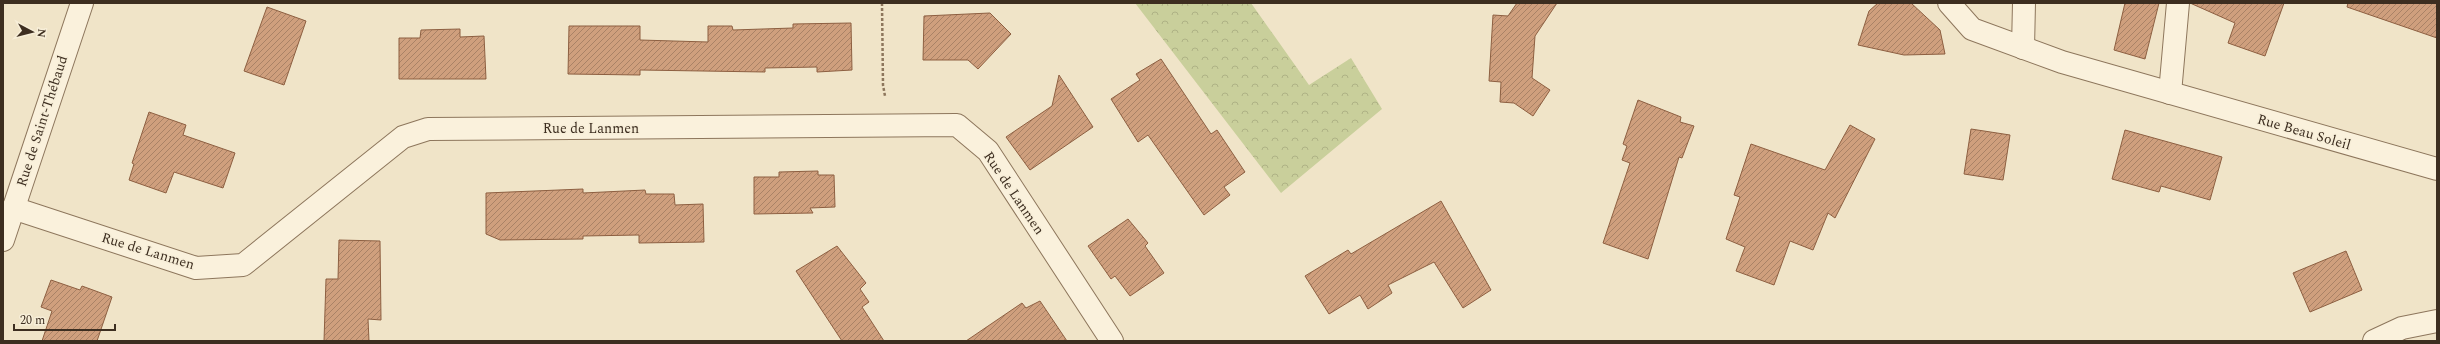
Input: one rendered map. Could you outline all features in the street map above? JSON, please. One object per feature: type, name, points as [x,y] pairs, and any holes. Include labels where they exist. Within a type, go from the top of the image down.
[{"type":"street","name":"Rue de Saint-Thébaud","points":[[3,240],[82,3]]},
{"type":"street","name":"Rue Beau Soleil","points":[[1949,3],[1972,29],[2062,62],[2437,169]]},
{"type":"street","points":[[2023,48],[2024,3]]},
{"type":"street","points":[[2170,93],[2178,3]]},
{"type":"street","name":"Rue de Lanmen","points":[[14,208],[196,268],[243,265],[403,137],[428,129],[957,125],[988,151],[1112,341]]},
{"type":"street","points":[[2374,341],[2402,328],[2437,321]]},
{"type":"path","points":[[882,3],[882,85],[890,126]]},
{"type":"green space","points":[[1135,3],[1251,3],[1309,85],[1351,58],[1382,109],[1281,193]]},
{"type":"building","points":[[1517,3],[1557,3],[1535,36],[1532,78],[1550,90],[1533,116],[1514,103],[1500,102],[1501,82],[1489,81],[1493,15],[1508,16]]},
{"type":"building","points":[[1878,3],[1911,3],[1940,30],[1945,54],[1904,55],[1858,45],[1869,11]]},
{"type":"building","points":[[2125,3],[2159,3],[2145,59],[2114,50]]},
{"type":"building","points":[[2190,3],[2284,3],[2265,56],[2228,43],[2235,23]]},
{"type":"building","points":[[2348,3],[2437,3],[2437,38],[2347,7]]},
{"type":"building","points":[[267,7],[306,21],[284,85],[244,71]]},
{"type":"building","points":[[990,13],[1011,34],[978,69],[968,60],[923,60],[924,16]]},
{"type":"building","points":[[851,23],[852,70],[817,72],[817,67],[765,68],[765,72],[640,70],[640,75],[568,74],[569,26],[640,26],[640,40],[708,42],[708,26],[732,26],[733,30],[793,28],[793,24]]},
{"type":"building","points":[[460,29],[460,37],[484,36],[486,79],[399,79],[399,38],[420,38],[421,30]]},
{"type":"building","points":[[1161,59],[1211,134],[1217,130],[1245,172],[1224,187],[1230,195],[1204,215],[1148,135],[1138,142],[1111,99],[1140,80],[1136,74]]},
{"type":"building","points":[[1059,75],[1093,127],[1030,170],[1006,137],[1052,106]]},
{"type":"building","points":[[1638,100],[1681,117],[1680,122],[1694,126],[1682,158],[1679,157],[1648,259],[1603,243],[1630,163],[1622,160],[1627,146],[1623,144]]},
{"type":"building","points":[[149,112],[186,125],[183,135],[235,153],[223,188],[174,172],[166,193],[129,180],[134,164],[132,163]]},
{"type":"building","points":[[1850,125],[1875,139],[1835,218],[1828,213],[1813,250],[1790,241],[1774,285],[1736,271],[1745,247],[1726,239],[1740,197],[1734,195],[1751,144],[1825,170]]},
{"type":"building","points":[[1971,129],[2010,135],[2003,180],[1964,174]]},
{"type":"building","points":[[2125,130],[2222,157],[2210,200],[2161,186],[2159,192],[2112,179]]},
{"type":"building","points":[[818,171],[818,175],[834,175],[835,207],[810,208],[813,213],[754,214],[754,177],[779,177],[779,172]]},
{"type":"building","points":[[583,189],[583,193],[645,190],[646,194],[674,194],[675,205],[703,204],[704,242],[639,243],[639,235],[583,236],[583,239],[500,240],[486,234],[486,193]]},
{"type":"building","points":[[1441,201],[1491,290],[1463,308],[1434,262],[1388,285],[1392,293],[1368,309],[1360,295],[1329,314],[1305,276],[1348,250],[1351,254]]},
{"type":"building","points":[[1128,219],[1148,243],[1145,246],[1164,273],[1130,296],[1115,276],[1111,279],[1088,246]]},
{"type":"building","points":[[339,240],[380,241],[381,320],[368,319],[369,341],[324,341],[326,279],[338,279]]},
{"type":"building","points":[[837,246],[866,283],[860,289],[869,302],[862,307],[884,341],[842,341],[796,271]]},
{"type":"building","points":[[2346,251],[2362,290],[2310,312],[2293,273]]},
{"type":"building","points":[[51,280],[80,290],[82,286],[112,297],[97,341],[42,341],[52,311],[41,307]]},
{"type":"building","points":[[1040,301],[1067,341],[966,341],[1022,303],[1026,308]]}]
